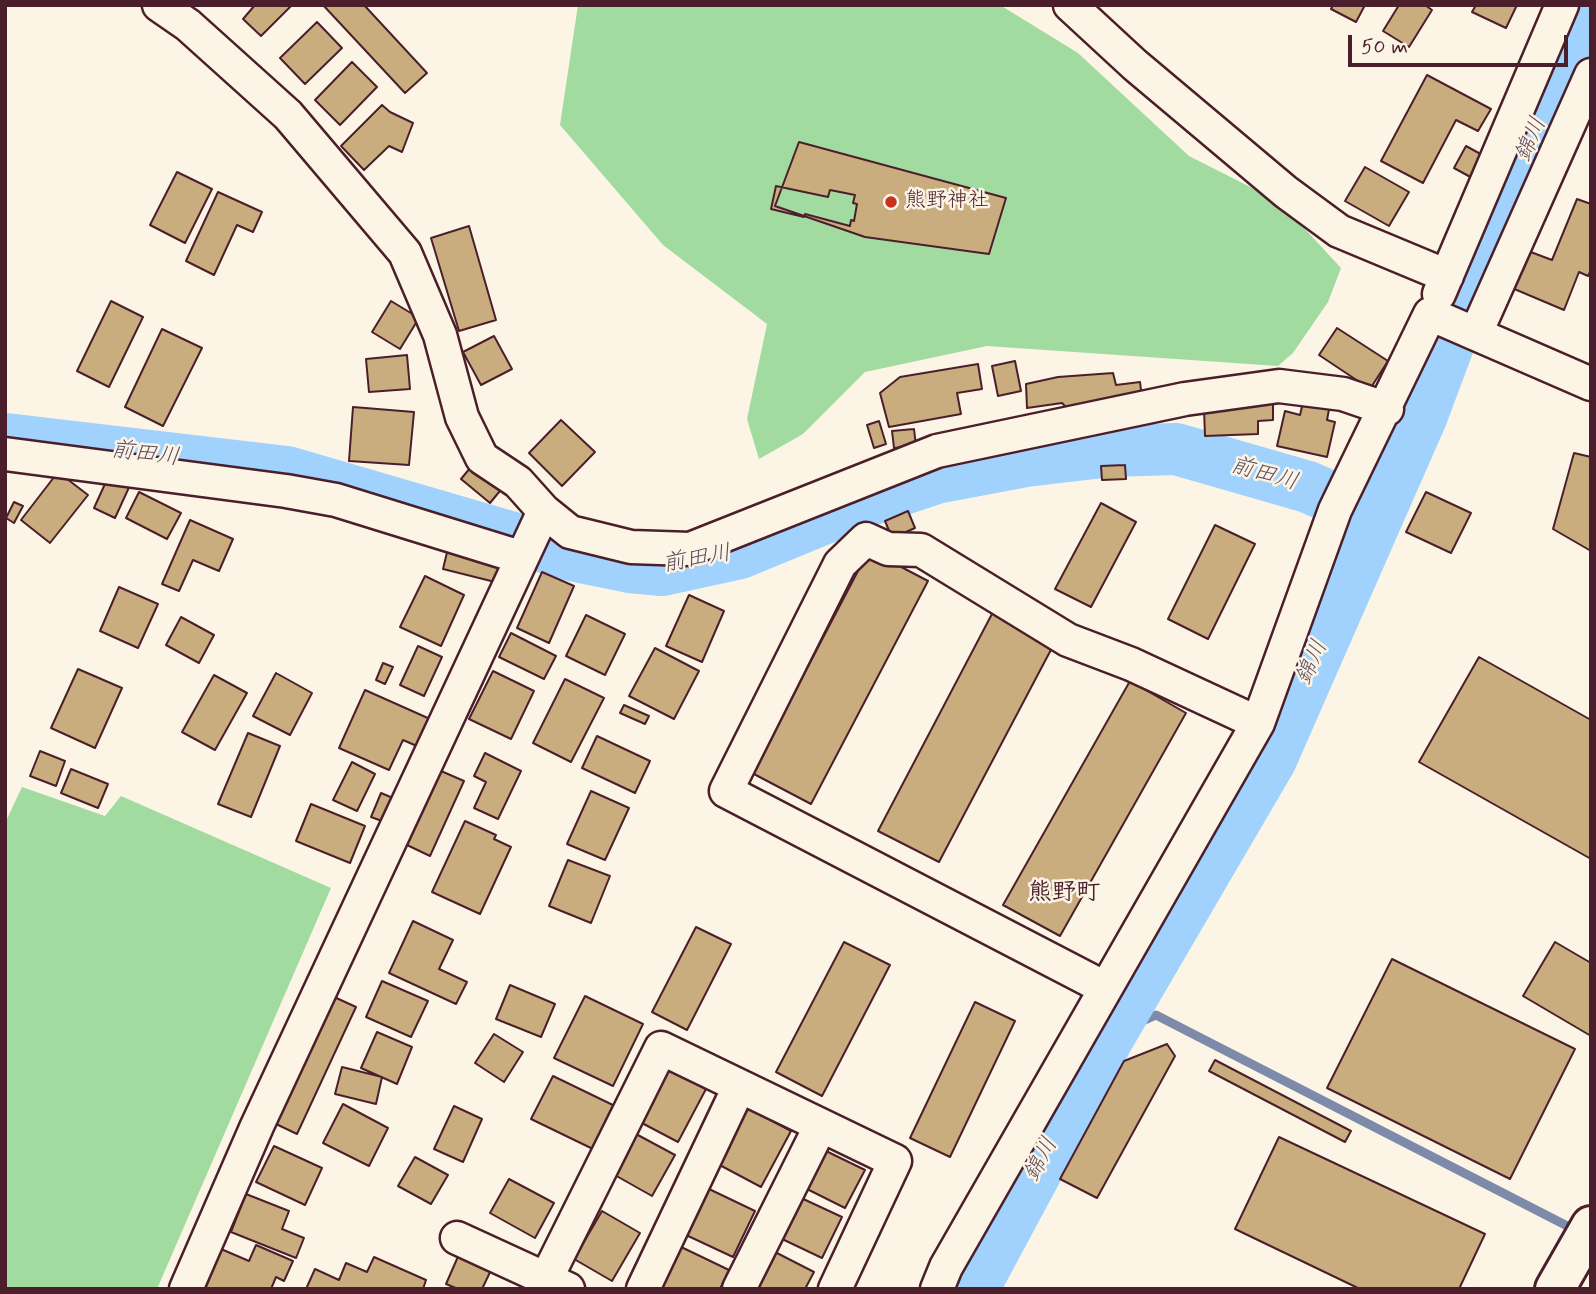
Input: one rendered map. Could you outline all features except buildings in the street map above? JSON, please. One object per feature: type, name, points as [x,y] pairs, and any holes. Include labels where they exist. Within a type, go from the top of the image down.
[{"type":"main road","points":[[1555,1289],[1591,1226]]},
{"type":"street","points":[[159,5],[188,25],[288,115],[405,253],[440,335],[462,417],[482,458],[518,482],[544,511],[570,531],[582,535],[631,547],[690,549],[937,451],[1185,399],[1279,386],[1343,394],[1387,409]]},
{"type":"street","points":[[1070,5],[1135,65],[1286,192],[1339,231],[1447,276]]},
{"type":"street","points":[[937,1289],[946,1267],[1258,723],[1335,510],[1387,409],[1430,314],[1562,5]]},
{"type":"street","points":[[1476,333],[1581,123],[1591,75]]},
{"type":"street","points":[[1430,314],[1560,373],[1591,384]]},
{"type":"street","points":[[5,454],[286,491],[335,500],[520,557]]},
{"type":"street","points":[[186,1289],[257,1126],[520,557],[544,511]]},
{"type":"street","points":[[1105,988],[726,791],[840,564],[866,539],[888,549],[921,550],[1068,640],[1131,664],[1258,723]]},
{"type":"street","points":[[457,1238],[557,1284],[661,1048],[895,1161],[835,1289]]},
{"type":"street","points":[[643,1289],[740,1087]]},
{"type":"street","points":[[739,1289],[820,1127]]},
{"type":"green space","points":[[578,5],[1000,5],[1078,53],[1189,156],[1280,202],[1341,268],[1328,302],[1293,353],[1278,366],[987,346],[865,372],[803,434],[759,459],[747,419],[767,324],[663,245],[560,125]]},
{"type":"green space","points":[[22,787],[105,816],[121,796],[331,888],[157,1289],[5,1289],[5,823]]},
{"type":"waterway","name":"錦川","points":[[973,1289],[1109,1036],[1271,759],[1422,415],[1474,276],[1589,5]]},
{"type":"waterway","name":"前田川","points":[[6,439],[287,472],[571,555],[630,567],[662,570],[740,553],[864,502],[936,478],[1026,461],[1111,451],[1176,449],[1308,487],[1375,517]]},
{"type":"waterway","points":[[1109,1036],[1156,1015],[1579,1232]]},
{"type":"place","name":"熊野神社","points":[[891,202]]},
{"type":"district","name":"熊野町","points":[[1064,894]]}]
